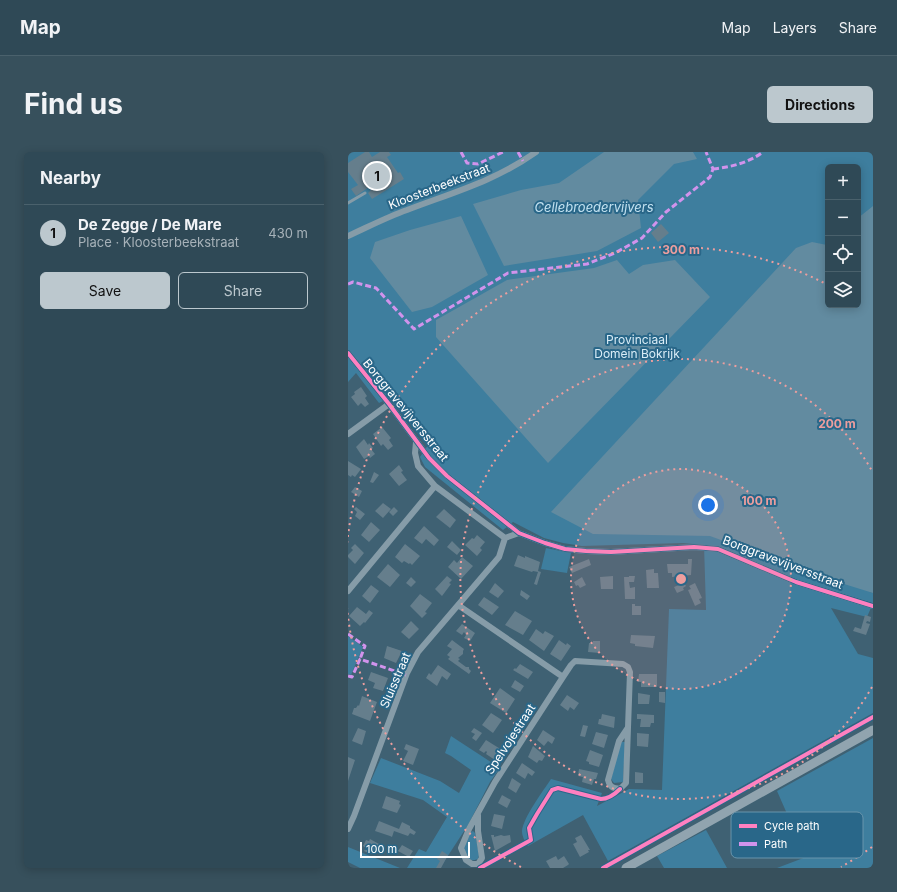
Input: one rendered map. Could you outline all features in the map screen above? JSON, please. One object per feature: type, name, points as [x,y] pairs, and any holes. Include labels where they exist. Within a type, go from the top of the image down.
[{"type":"main road","points":[[626,868],[873,730]]},
{"type":"street","name":"Kloosterbeekstraat","points":[[348,236],[406,210],[478,184],[505,171],[536,152]]},
{"type":"street","name":"Borggravevijversstraat","points":[[349,358],[389,404],[429,458],[446,476],[519,533],[565,549],[586,551],[611,552],[694,547],[718,549],[796,582],[873,606]]},
{"type":"street","name":"Borggravevijversstraat","points":[[348,434],[389,404]]},
{"type":"street","name":"Borggravevijversstraat","points":[[416,442],[415,453],[418,466],[435,486],[505,538]]},
{"type":"street","points":[[348,590],[435,486]]},
{"type":"street","points":[[505,538],[519,533]]},
{"type":"street","name":"Sluisstraat","points":[[348,829],[408,672],[418,652],[499,557],[505,538]]},
{"type":"street","points":[[458,605],[563,677]]},
{"type":"street","name":"Spelvojestraat","points":[[478,815],[478,831],[482,858],[478,864],[472,864],[466,860],[461,848],[462,844],[495,782],[571,665],[575,662],[623,664],[628,667],[630,672],[626,783],[620,789],[613,788],[610,786],[608,780],[619,741],[627,729]]},
{"type":"lane","points":[[348,203],[365,193]]},
{"type":"green space","name":"Provinciaal Domein Bokrijk","points":[[348,152],[873,152],[873,603],[867,617],[831,608],[858,654],[873,658],[873,713],[608,861],[583,815],[528,846],[522,831],[523,826],[534,805],[551,779],[602,793],[597,806],[629,789],[662,790],[669,609],[706,610],[704,545],[683,543],[582,546],[544,538],[513,522],[503,530],[425,467],[420,457],[428,445],[389,398],[379,403],[356,373],[348,382]]},
{"type":"green space","points":[[546,548],[571,553],[567,573],[541,569]]},
{"type":"green space","points":[[348,636],[363,647],[351,675],[348,674]]},
{"type":"green space","points":[[451,736],[500,768],[490,782],[468,825],[440,868],[407,868],[419,849],[426,852],[447,817],[423,800],[370,783],[381,758],[440,781],[459,793],[471,770],[445,753]]},
{"type":"green space","points":[[873,738],[873,868],[777,868],[803,858],[863,858],[863,812],[786,812],[777,791]]},
{"type":"green space","points":[[621,742],[625,742],[623,782],[614,783],[611,779]]},
{"type":"green space","points":[[706,830],[727,868],[664,868],[657,856]]},
{"type":"green space","points":[[473,831],[475,833],[479,855],[478,859],[475,860],[468,858],[464,850],[466,839]]},
{"type":"green space","points":[[348,847],[400,868],[360,868],[348,862]]},
{"type":"water","name":"Cellebroedervijvers","points":[[604,152],[693,152],[697,159],[674,164],[638,200],[641,228],[597,251],[504,266],[473,204],[521,190],[559,183]]},
{"type":"water","points":[[873,206],[873,593],[828,579],[710,536],[593,534],[551,512],[796,248],[812,242],[825,245],[825,308],[861,308],[861,216]]},
{"type":"water","points":[[461,216],[488,275],[432,307],[412,312],[370,258],[375,242],[410,230]]},
{"type":"water","points":[[617,260],[629,274],[643,265],[675,260],[710,297],[548,463],[436,337],[436,320],[507,280],[594,268]]},
{"type":"building","points":[[365,152],[369,152],[372,157],[380,152],[389,152],[391,155],[387,157],[404,179],[372,199],[368,193],[371,190],[369,187],[356,196],[351,189],[358,185],[348,172],[348,163]]},
{"type":"building","points":[[661,224],[669,233],[658,242],[651,233]]},
{"type":"building","points":[[361,387],[367,396],[365,398],[369,404],[365,407],[361,403],[358,406],[351,397],[355,394],[354,392]]},
{"type":"building","points":[[382,427],[391,438],[389,440],[393,446],[388,450],[383,444],[381,446],[373,434]]},
{"type":"building","points":[[364,439],[368,445],[369,443],[373,448],[371,449],[375,454],[370,458],[369,456],[364,459],[356,447]]},
{"type":"building","points":[[348,461],[361,469],[355,477],[348,475]]},
{"type":"building","points":[[399,465],[403,471],[401,472],[407,480],[399,486],[389,474]]},
{"type":"building","points":[[374,472],[379,475],[373,483],[370,482]]},
{"type":"building","points":[[355,487],[362,491],[359,497],[351,492]]},
{"type":"building","points":[[383,503],[391,509],[383,518],[375,511]]},
{"type":"building","points":[[356,507],[365,514],[360,520],[355,516],[357,512],[354,509]]},
{"type":"building","points":[[394,507],[398,511],[393,516],[389,512]]},
{"type":"building","points":[[444,509],[456,520],[450,528],[436,517]]},
{"type":"building","points":[[371,522],[380,530],[369,542],[361,535]]},
{"type":"building","points":[[424,526],[439,540],[434,546],[426,539],[422,544],[414,538]]},
{"type":"building","points":[[477,535],[485,542],[480,548],[482,550],[477,556],[465,545]]},
{"type":"building","points":[[452,541],[461,550],[457,555],[447,547]]},
{"type":"building","points":[[355,544],[364,553],[355,564],[348,557],[348,555],[353,550],[351,548]]},
{"type":"building","points":[[405,544],[420,556],[412,565],[404,561],[402,563],[395,557]]},
{"type":"building","points":[[518,555],[540,562],[538,571],[541,572],[537,585],[534,584],[538,572],[532,572],[514,566]]},
{"type":"building","points":[[462,557],[473,566],[461,579],[448,567],[454,560],[457,563]]},
{"type":"building","points":[[589,559],[591,565],[572,573],[569,567]]},
{"type":"building","points":[[688,559],[692,559],[691,575],[672,577],[672,573],[668,573],[667,564],[688,564]]},
{"type":"building","points":[[388,564],[400,575],[390,587],[377,577]]},
{"type":"building","points":[[654,569],[654,573],[658,573],[659,588],[647,588],[646,570]]},
{"type":"building","points":[[447,576],[452,580],[449,583],[451,584],[442,596],[435,589]]},
{"type":"building","points":[[613,576],[613,589],[601,589],[600,577]]},
{"type":"building","points":[[635,576],[634,582],[629,582],[630,588],[635,587],[635,599],[625,599],[624,577]]},
{"type":"building","points":[[411,577],[416,582],[411,587],[406,583]]},
{"type":"building","points":[[582,577],[586,585],[580,588],[578,585],[576,586],[574,582]]},
{"type":"building","points":[[495,583],[504,591],[498,598],[489,592]]},
{"type":"building","points":[[684,583],[686,586],[683,588],[684,590],[677,593],[674,587]]},
{"type":"building","points":[[695,583],[702,598],[699,599],[701,603],[695,606],[688,590],[691,589],[689,586]]},
{"type":"building","points":[[371,585],[379,591],[370,603],[362,596]]},
{"type":"building","points":[[521,590],[530,596],[527,600],[520,595]]},
{"type":"building","points":[[420,594],[432,603],[425,612],[427,613],[422,618],[410,606]]},
{"type":"building","points":[[484,597],[499,607],[492,615],[478,605]]},
{"type":"building","points":[[632,604],[635,604],[635,606],[641,606],[641,615],[632,615]]},
{"type":"building","points":[[357,607],[366,614],[369,610],[373,613],[365,623],[364,622],[360,626],[349,616]]},
{"type":"building","points":[[515,611],[532,621],[523,635],[505,625]]},
{"type":"building","points":[[865,615],[871,617],[870,622],[867,621],[866,623],[870,624],[866,635],[853,631],[855,627],[861,629]]},
{"type":"building","points":[[411,621],[419,629],[409,639],[401,632]]},
{"type":"building","points":[[462,624],[475,633],[470,641],[464,638],[466,635],[464,632],[462,635],[456,631]]},
{"type":"building","points":[[536,629],[543,634],[545,631],[554,636],[544,651],[529,640]]},
{"type":"building","points":[[631,635],[655,636],[653,648],[635,646],[635,644],[630,643]]},
{"type":"building","points":[[452,640],[464,649],[463,654],[458,658],[460,659],[458,661],[466,667],[469,667],[471,671],[469,674],[448,659],[450,657],[447,655],[452,649],[447,646]]},
{"type":"building","points":[[559,640],[566,645],[567,643],[571,646],[561,661],[550,654]]},
{"type":"building","points":[[593,641],[600,641],[600,653],[588,652],[589,643],[593,643]]},
{"type":"building","points":[[387,646],[402,651],[396,663],[384,658]]},
{"type":"building","points":[[520,664],[533,672],[528,679],[513,670]]},
{"type":"building","points":[[438,665],[451,674],[447,680],[442,676],[437,686],[426,678],[429,673],[431,675]]},
{"type":"building","points":[[371,672],[388,678],[383,691],[373,688],[375,683],[368,680]]},
{"type":"building","points":[[639,674],[657,674],[657,687],[641,687],[641,682],[638,682]]},
{"type":"building","points":[[515,680],[524,686],[520,692],[511,687]]},
{"type":"building","points":[[500,688],[515,699],[506,713],[490,703]]},
{"type":"building","points":[[659,692],[665,692],[665,703],[659,702]]},
{"type":"building","points":[[638,693],[650,695],[649,704],[638,704]]},
{"type":"building","points":[[567,695],[579,703],[574,710],[570,707],[568,711],[560,705]]},
{"type":"building","points":[[362,696],[377,702],[370,721],[352,714],[354,708],[358,705],[359,706]]},
{"type":"building","points":[[491,713],[502,720],[493,733],[482,725]]},
{"type":"building","points":[[602,714],[615,717],[614,728],[598,724]]},
{"type":"building","points":[[637,714],[654,715],[654,723],[651,723],[650,727],[640,727],[641,719],[637,719]]},
{"type":"building","points":[[583,725],[588,726],[585,737],[580,736]]},
{"type":"building","points":[[358,728],[366,731],[362,745],[352,741]]},
{"type":"building","points":[[474,728],[482,733],[476,741],[472,738],[475,734],[471,732]]},
{"type":"building","points":[[543,730],[555,738],[552,744],[548,741],[544,746],[537,740]]},
{"type":"building","points":[[596,732],[608,735],[604,748],[592,744]]},
{"type":"building","points":[[637,733],[649,734],[648,747],[637,746]]},
{"type":"building","points":[[486,740],[502,750],[495,760],[486,754],[486,751],[484,753],[479,750]]},
{"type":"building","points":[[406,744],[419,749],[413,765],[403,761],[408,751],[404,749]]},
{"type":"building","points":[[533,746],[545,756],[542,761],[539,760],[537,763],[528,757]]},
{"type":"building","points":[[590,750],[603,755],[599,767],[589,764],[589,762],[586,761]]},
{"type":"building","points":[[348,757],[355,760],[348,781]]},
{"type":"building","points":[[522,763],[535,772],[532,776],[528,773],[525,779],[516,773]]},
{"type":"building","points":[[579,769],[598,773],[592,785],[582,782],[583,777],[578,776]]},
{"type":"building","points":[[635,772],[643,773],[643,783],[635,783]]},
{"type":"building","points":[[512,778],[521,784],[516,793],[508,788]]},
{"type":"building","points":[[502,795],[511,800],[507,808],[498,803]]},
{"type":"building","points":[[386,796],[400,801],[399,804],[401,805],[397,813],[382,808]]},
{"type":"building","points":[[494,814],[505,816],[502,829],[491,826]]},
{"type":"building","points":[[379,821],[399,829],[402,822],[410,826],[410,828],[416,832],[414,835],[410,833],[408,836],[394,831],[392,837],[375,831]]},
{"type":"building","points":[[491,835],[494,835],[494,837],[510,835],[511,842],[495,851]]},
{"type":"building","points":[[581,835],[590,850],[580,857],[573,844],[577,842],[575,838]]},
{"type":"building","points":[[370,839],[379,844],[376,848],[378,849],[377,853],[373,851],[371,854],[364,851],[366,848],[363,846],[366,840],[369,841]]},
{"type":"building","points":[[402,845],[413,851],[409,857],[398,851]]},
{"type":"building","points":[[442,851],[448,855],[441,868],[436,868],[440,861],[437,859]]},
{"type":"building","points":[[556,856],[558,860],[564,856],[569,864],[563,868],[550,868],[546,861]]},
{"type":"marked path","points":[[461,152],[467,163],[478,164],[503,152]]},
{"type":"marked path","points":[[518,152],[523,161]]},
{"type":"marked path","points":[[348,284],[353,282],[376,288],[414,329],[508,273],[587,264],[615,253],[642,238],[666,212],[710,177],[713,169],[706,152]]},
{"type":"marked path","points":[[713,169],[739,164],[763,152]]},
{"type":"marked path","points":[[348,634],[365,646],[360,659]]},
{"type":"marked path","points":[[348,676],[352,677],[360,659],[406,675]]},
{"type":"cycle path","points":[[348,353],[389,404],[429,458],[447,476],[519,533],[565,549],[586,551],[611,552],[694,547],[718,549],[796,582],[873,606]]},
{"type":"cycle path","points":[[603,868],[873,717]]},
{"type":"cycle path","points":[[480,868],[531,840],[529,828],[552,790],[558,788],[601,799],[611,796],[620,789]]},
{"type":"place","name":"De Zegge / De Mare","points":[[377,176]]}]
